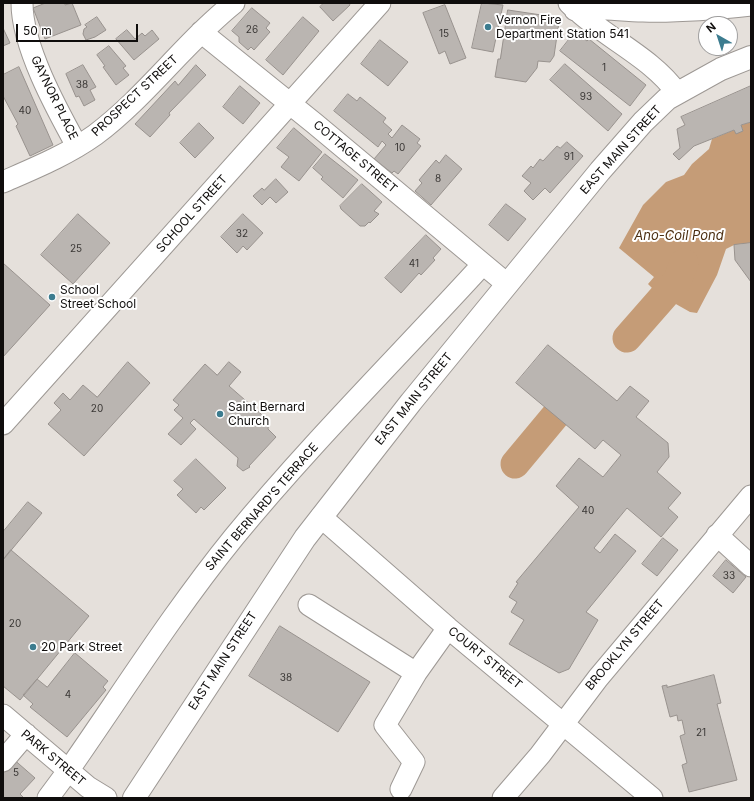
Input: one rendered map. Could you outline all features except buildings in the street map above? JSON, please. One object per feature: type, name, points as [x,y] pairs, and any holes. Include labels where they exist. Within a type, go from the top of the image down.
[{"type":"main road","name":"EAST MAIN STREET","points":[[134,798],[283,568],[321,517],[406,408],[643,122],[667,99],[677,93],[721,69],[751,58]]},
{"type":"street","name":"GAYNOR PLACE","points":[[22,3],[29,44],[62,118],[77,146]]},
{"type":"street","name":"PROSPECT STREET","points":[[3,182],[53,160],[94,135],[118,115],[201,32],[234,3]]},
{"type":"street","name":"SCHOOL STREET","points":[[3,424],[380,3]]},
{"type":"street","points":[[572,6],[621,10],[671,11],[751,5]]},
{"type":"street","points":[[572,6],[586,20],[659,73],[677,93]]},
{"type":"street","name":"COTTAGE STREET","points":[[201,32],[508,284]]},
{"type":"street","name":"SAINT BERNARD'S TERRACE","points":[[48,798],[177,612],[234,537],[300,461],[483,264]]},
{"type":"street","name":"BROOKLYN STREET","points":[[503,798],[540,755],[598,678],[751,496]]},
{"type":"street","name":"COURT STREET","points":[[321,517],[448,628],[564,723],[652,798]]},
{"type":"street","points":[[717,535],[751,566]]},
{"type":"street","points":[[309,605],[416,673]]},
{"type":"street","points":[[401,790],[414,762],[385,724],[416,673],[448,628]]},
{"type":"street","name":"PARK STREET","points":[[3,715],[68,771],[88,787],[106,798]]},
{"type":"street","points":[[3,761],[26,734]]},
{"type":"water","name":"Ano-Coil Pond","points":[[751,122],[751,243],[734,245],[726,249],[717,275],[697,313],[690,312],[651,290],[652,288],[648,284],[654,277],[619,248],[643,205],[666,182],[684,175],[692,164],[709,149],[712,139],[734,130],[743,131],[741,125]]},
{"type":"waterway","points":[[627,338],[677,281],[684,263]]},
{"type":"waterway","points":[[515,464],[555,416]]},
{"type":"place","name":"Vernon Fire Department Station 541","points":[[488,27]]},
{"type":"place","name":"School Street School","points":[[52,297]]},
{"type":"place","name":"Saint Bernard Church","points":[[220,414]]},
{"type":"place","name":"20 Park Street","points":[[33,647]]}]
